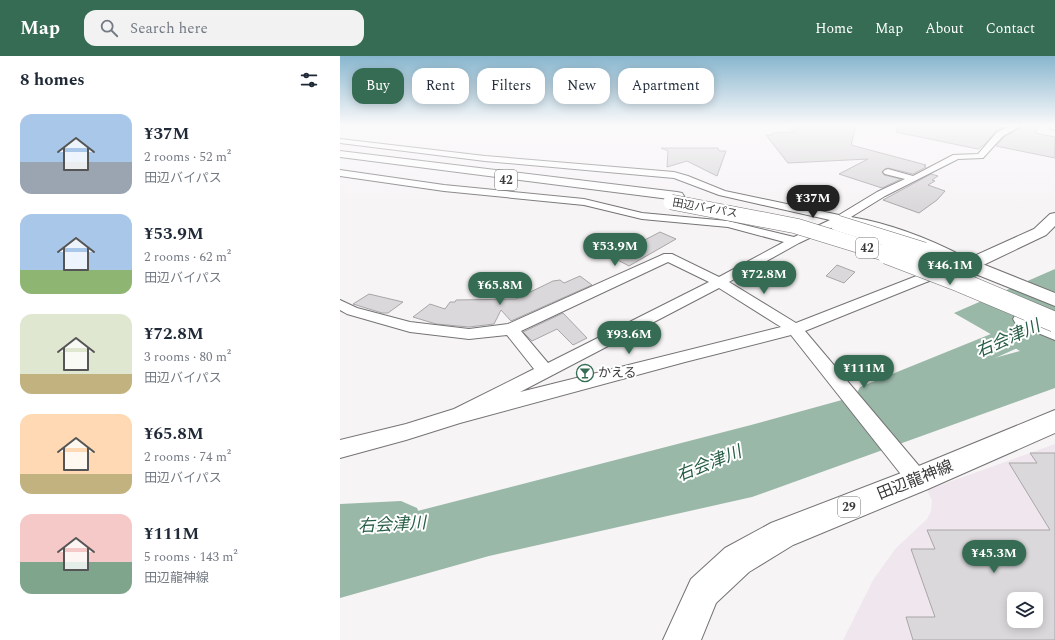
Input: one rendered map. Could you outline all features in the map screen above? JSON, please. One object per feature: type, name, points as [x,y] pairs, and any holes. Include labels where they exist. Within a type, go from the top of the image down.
[{"type":"main road","name":"田辺バイパス","points":[[340,154],[404,161],[746,208],[802,220],[861,237],[927,259],[1008,289],[1055,310]]},
{"type":"main road","points":[[340,160],[675,199],[818,218],[884,236],[969,265],[1055,300]]},
{"type":"main road","name":"田辺バイパス","points":[[675,199],[789,225],[856,244],[922,267],[1055,322]]},
{"type":"main road","points":[[675,199],[834,245],[888,263],[924,278],[959,290],[1055,333]]},
{"type":"main road","points":[[924,278],[969,265],[1040,232],[1055,217]]},
{"type":"main road","name":"田辺龍神線","points":[[682,640],[703,591],[737,560],[782,534],[910,470],[1055,421]]},
{"type":"street","points":[[440,152],[484,158],[674,175],[722,193],[875,224],[948,252],[969,265]]},
{"type":"street","points":[[460,415],[841,218],[881,194],[956,157],[980,156],[983,152]]},
{"type":"street","points":[[888,172],[914,179]]},
{"type":"street","points":[[340,173],[444,188],[584,202],[642,216],[728,224],[795,241]]},
{"type":"street","points":[[340,304],[352,311],[410,327],[469,334],[511,329],[673,254],[719,282],[798,334],[910,470]]},
{"type":"street","points":[[340,449],[406,432],[460,415],[685,356],[798,334],[924,278]]},
{"type":"street","points":[[511,329],[545,372]]},
{"type":"shaded area","points":[[1055,444],[1055,640],[843,640],[873,580],[896,548],[927,519],[931,511],[932,501],[927,490]]},
{"type":"water","points":[[1055,269],[1055,388],[752,497],[489,556],[340,598],[340,531],[751,425],[1020,351],[954,313]]},
{"type":"building","points":[[668,152],[726,152],[717,176],[687,161],[667,167]]},
{"type":"building","points":[[780,152],[878,152],[926,165],[924,166],[926,167],[913,174],[888,168],[885,169],[882,172],[884,175],[901,179],[882,188],[839,174],[868,159],[788,163]]},
{"type":"building","points":[[1027,152],[1055,152],[1055,158]]},
{"type":"building","points":[[931,174],[938,176],[932,180],[935,181],[928,185],[945,191],[937,200],[919,213],[883,200]]},
{"type":"building","points":[[660,232],[676,239],[629,266],[612,257]]},
{"type":"building","points":[[837,265],[855,272],[844,283],[826,276]]},
{"type":"building","points":[[580,276],[592,285],[511,321],[501,310],[494,324],[469,327],[436,324],[413,317],[430,304],[445,309],[450,302],[455,302],[456,300],[516,299],[553,281],[560,280],[564,283]]},
{"type":"building","points":[[369,294],[403,302],[388,313],[382,313],[353,304]]},
{"type":"building","points":[[563,313],[587,338],[573,345],[557,329],[532,341],[523,332]]},
{"type":"building","points":[[1030,453],[1055,453],[1055,640],[913,640],[906,617],[935,617],[911,549],[935,549],[927,530],[1050,530],[1009,463],[1037,463]]},
{"type":"waterway","name":"右会津川","points":[[873,397],[1044,324]]},
{"type":"waterway","name":"右会津川","points":[[340,527],[401,524]]},
{"type":"place","name":"かえる","points":[[585,373]]}]
